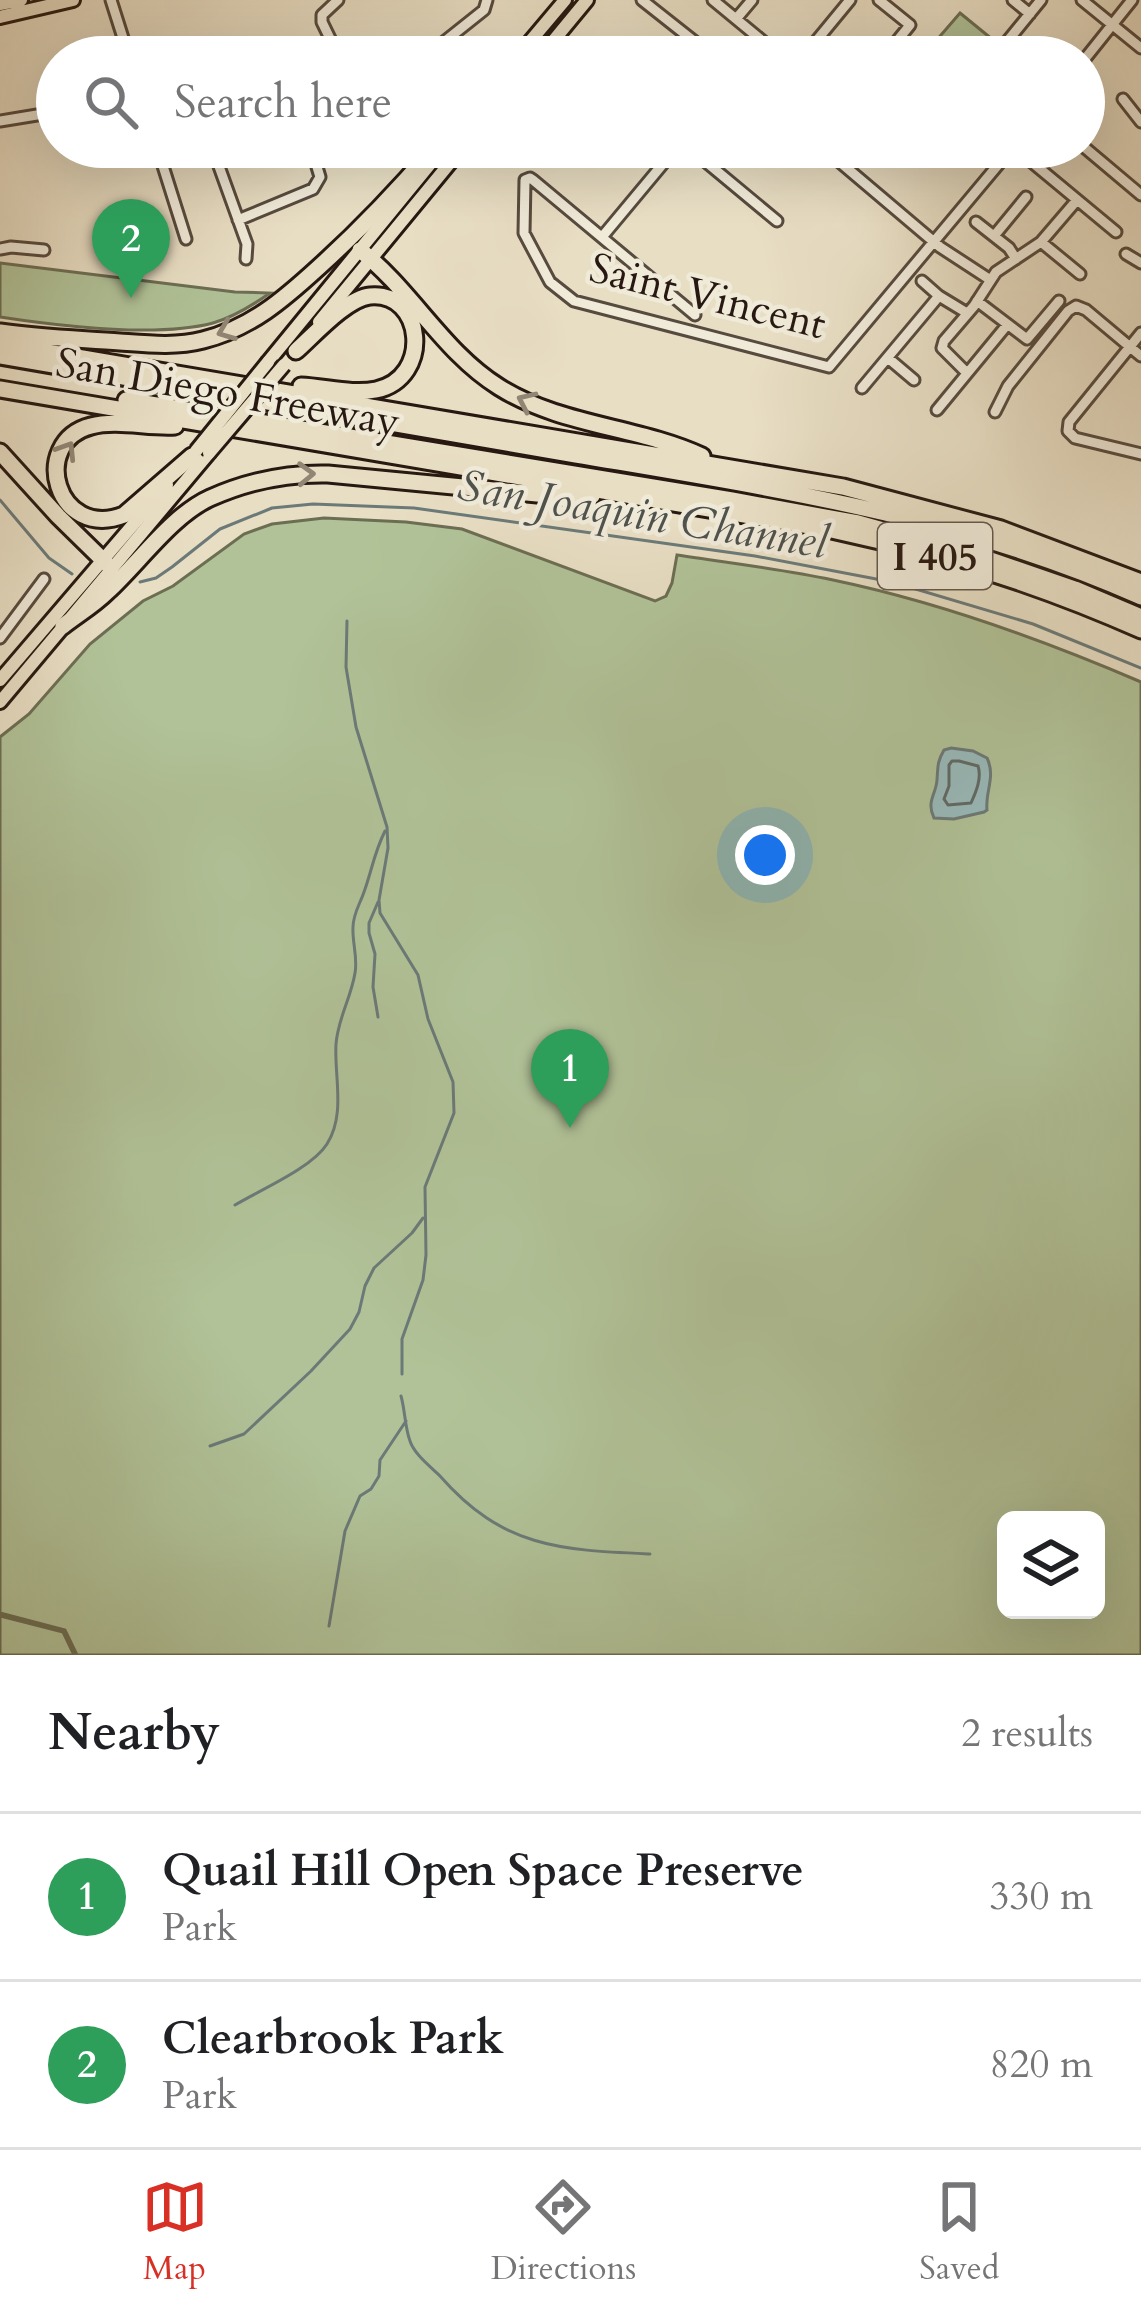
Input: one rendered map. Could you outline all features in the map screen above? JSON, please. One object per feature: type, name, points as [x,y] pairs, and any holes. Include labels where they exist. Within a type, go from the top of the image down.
[{"type":"highway","points":[[0,332],[174,344],[239,328],[275,307],[418,168]]},
{"type":"highway","points":[[365,255],[396,281],[451,347],[495,385],[540,408],[690,450],[723,465]]},
{"type":"highway","points":[[226,382],[380,389],[407,371],[416,350],[415,337],[403,309],[388,299],[371,296],[351,303],[290,358]]},
{"type":"highway","name":"San Diego Freeway","points":[[0,344],[843,487],[951,514],[1141,581]]},
{"type":"highway","points":[[0,356],[812,495],[960,531],[1141,597]]},
{"type":"highway","name":"San Diego Freeway","points":[[0,387],[17,384],[152,404],[823,516],[988,559],[1141,617]]},
{"type":"highway","name":"San Diego Freeway","points":[[0,387],[888,543],[1016,581],[1141,630]]},
{"type":"highway","points":[[199,454],[124,514],[109,519],[94,519],[74,510],[57,484],[59,454],[71,437],[94,425],[208,425]]},
{"type":"highway","points":[[0,452],[106,564]]},
{"type":"highway","points":[[63,626],[106,594],[198,505],[267,478],[328,474],[568,497],[620,494]]},
{"type":"main road","points":[[0,4],[22,0]]},
{"type":"main road","points":[[0,16],[73,0]]},
{"type":"main road","points":[[535,36],[566,0]]},
{"type":"main road","points":[[557,36],[587,0]]},
{"type":"main road","points":[[0,680],[290,358],[429,168]]},
{"type":"main road","points":[[199,454],[268,362],[444,168]]},
{"type":"main road","points":[[0,702],[63,626],[106,564]]},
{"type":"street","points":[[111,0],[122,36]]},
{"type":"street","points":[[329,36],[322,15],[338,0]]},
{"type":"street","points":[[451,36],[484,10],[487,0]]},
{"type":"street","points":[[642,0],[687,36]]},
{"type":"street","points":[[712,0],[757,36]]},
{"type":"street","points":[[736,19],[752,0]]},
{"type":"street","points":[[820,36],[850,0]]},
{"type":"street","points":[[879,0],[910,26],[902,36]]},
{"type":"street","points":[[1013,0],[1030,14]]},
{"type":"street","points":[[1012,36],[1041,0]]},
{"type":"street","points":[[1082,0],[1141,49]]},
{"type":"street","points":[[1104,36],[1132,0]]},
{"type":"street","points":[[1123,99],[1141,122]]},
{"type":"street","points":[[0,122],[36,115]]},
{"type":"street","points":[[1105,165],[1141,195]]},
{"type":"street","points":[[164,168],[186,239]]},
{"type":"street","points":[[219,168],[247,244],[246,260]]},
{"type":"street","points":[[238,220],[313,189],[320,177],[317,168]]},
{"type":"street","name":"Saint Vincent","points":[[602,237],[659,168]]},
{"type":"street","name":"Saint Vincent","points":[[713,168],[777,221]]},
{"type":"street","points":[[847,168],[934,242],[989,279]]},
{"type":"street","points":[[934,242],[996,168]]},
{"type":"street","points":[[1039,168],[1116,232]]},
{"type":"street","name":"Saint Vincent","points":[[694,315],[530,178],[524,180],[524,232],[550,282],[574,301],[830,367],[934,242]]},
{"type":"street","points":[[994,236],[1026,197]]},
{"type":"street","points":[[968,373],[942,348],[944,341],[977,302],[989,279],[1042,242],[1077,200]]},
{"type":"street","points":[[976,222],[1016,259]]},
{"type":"street","points":[[1042,242],[1080,274]]},
{"type":"street","points":[[0,249],[44,250]]},
{"type":"street","points":[[1126,254],[1141,263]]},
{"type":"street","points":[[922,280],[967,313]]},
{"type":"street","points":[[862,388],[939,296]]},
{"type":"street","points":[[977,302],[1027,339],[1059,301]]},
{"type":"street","points":[[995,412],[1008,386],[1076,306],[1141,356]]},
{"type":"street","points":[[937,410],[1007,325]]},
{"type":"street","points":[[1141,333],[1069,422],[1068,431],[1075,438],[1141,454]]},
{"type":"street","points":[[887,358],[914,380]]},
{"type":"street","points":[[0,638],[44,579]]},
{"type":"green space","points":[[960,13],[988,36],[940,36]]},
{"type":"green space","points":[[0,263],[270,293],[228,317],[190,327],[136,330],[50,324],[0,317]]},
{"type":"green space","points":[[324,518],[462,529],[655,601],[666,596],[677,555],[814,576],[951,611],[1141,682],[1141,1655],[77,1655],[65,1630],[0,1613],[0,737],[29,714],[90,644],[143,601],[173,586],[244,534],[272,524]]},
{"type":"green space","points":[[0,1616],[63,1632],[74,1655],[0,1655]]},
{"type":"water","points":[[944,750],[987,758],[991,771],[987,810],[954,819],[934,818],[931,802],[939,761]]},
{"type":"waterway","name":"San Joaquin Channel","points":[[0,500],[49,558],[72,574]]},
{"type":"waterway","name":"San Joaquin Channel","points":[[140,582],[156,578],[220,529],[272,508],[313,504],[414,508],[755,556],[892,582],[1033,624],[1141,668]]},
{"type":"waterway","points":[[347,621],[346,667],[356,727],[387,827],[380,913],[418,975],[428,1019],[453,1082],[454,1113],[425,1187],[423,1280],[402,1339],[402,1374]]},
{"type":"waterway","points":[[235,1205],[310,1162],[333,1132],[338,1108],[337,1035],[356,967],[353,922],[385,831]]},
{"type":"waterway","points":[[378,902],[369,923],[378,1017]]},
{"type":"waterway","points":[[210,1446],[244,1434],[311,1371],[350,1329],[374,1268],[423,1218]]},
{"type":"waterway","points":[[401,1396],[415,1451],[487,1518],[510,1531],[561,1547],[650,1554]]},
{"type":"waterway","points":[[329,1626],[345,1531],[360,1496],[379,1476],[380,1460],[406,1421]]},
{"type":"place","name":"Clearbrook Park","points":[[131,298]]},
{"type":"place","name":"Quail Hill Open Space Preserve","points":[[570,1128]]}]
